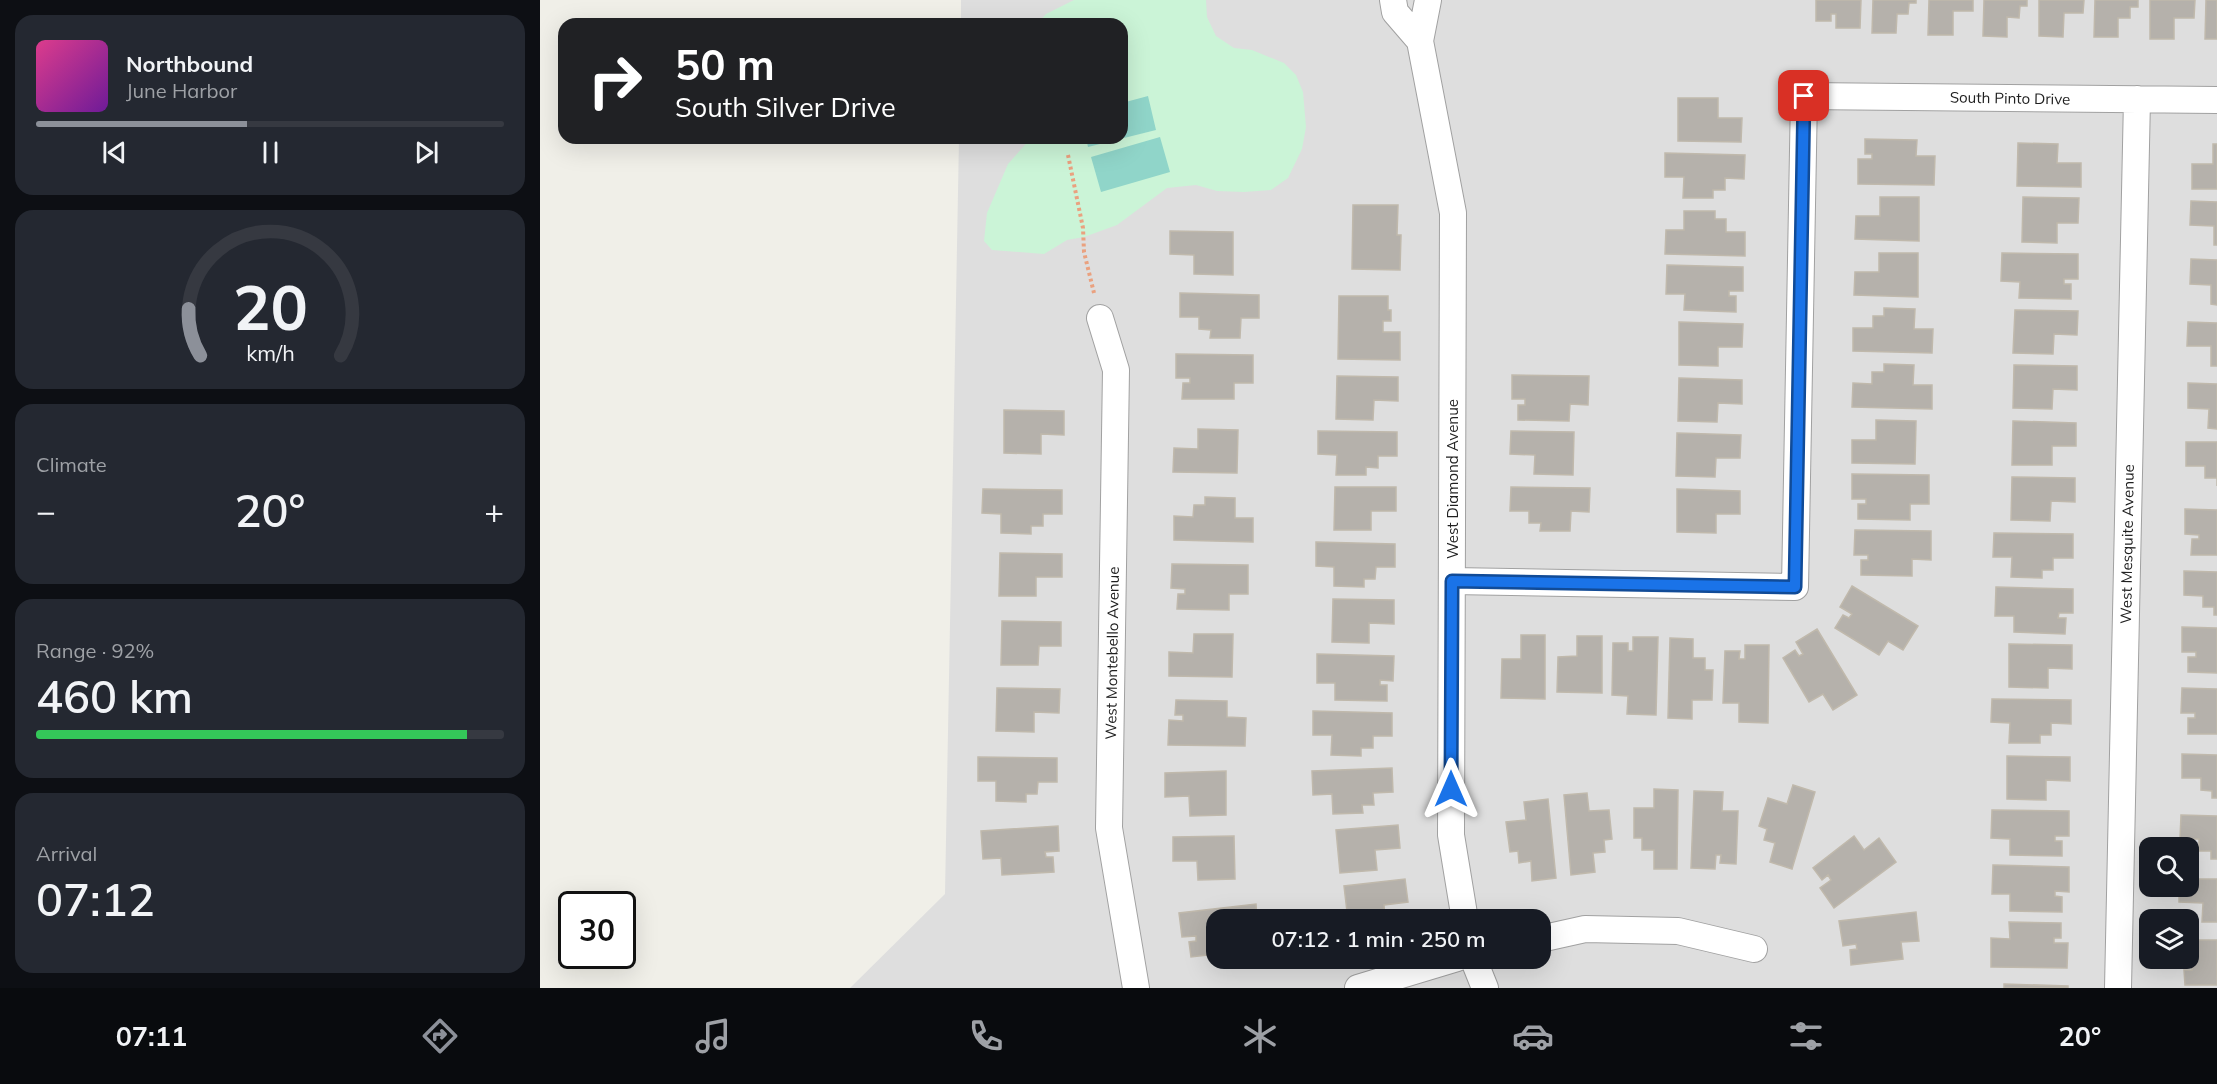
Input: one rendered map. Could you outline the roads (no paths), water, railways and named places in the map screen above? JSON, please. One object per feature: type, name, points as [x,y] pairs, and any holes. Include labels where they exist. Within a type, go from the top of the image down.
[{"type":"street","name":"West Diamond Avenue","points":[[1393,0],[1395,12],[1420,41]]},
{"type":"street","name":"West Diamond Avenue","points":[[1428,0],[1420,41],[1454,213],[1451,836],[1463,909]]},
{"type":"street","name":"South Pinto Drive","points":[[1452,581],[1795,587],[1804,96],[2217,100]]},
{"type":"street","name":"West Mesquite Avenue","points":[[2118,988],[2137,99]]},
{"type":"street","name":"West Montebello Avenue","points":[[1100,318],[1116,370],[1109,828],[1136,988]]},
{"type":"street","points":[[1551,937],[1585,929],[1678,931],[1754,949]]},
{"type":"street","points":[[1358,988],[1421,969]]},
{"type":"street","points":[[1477,969],[1485,988]]}]
